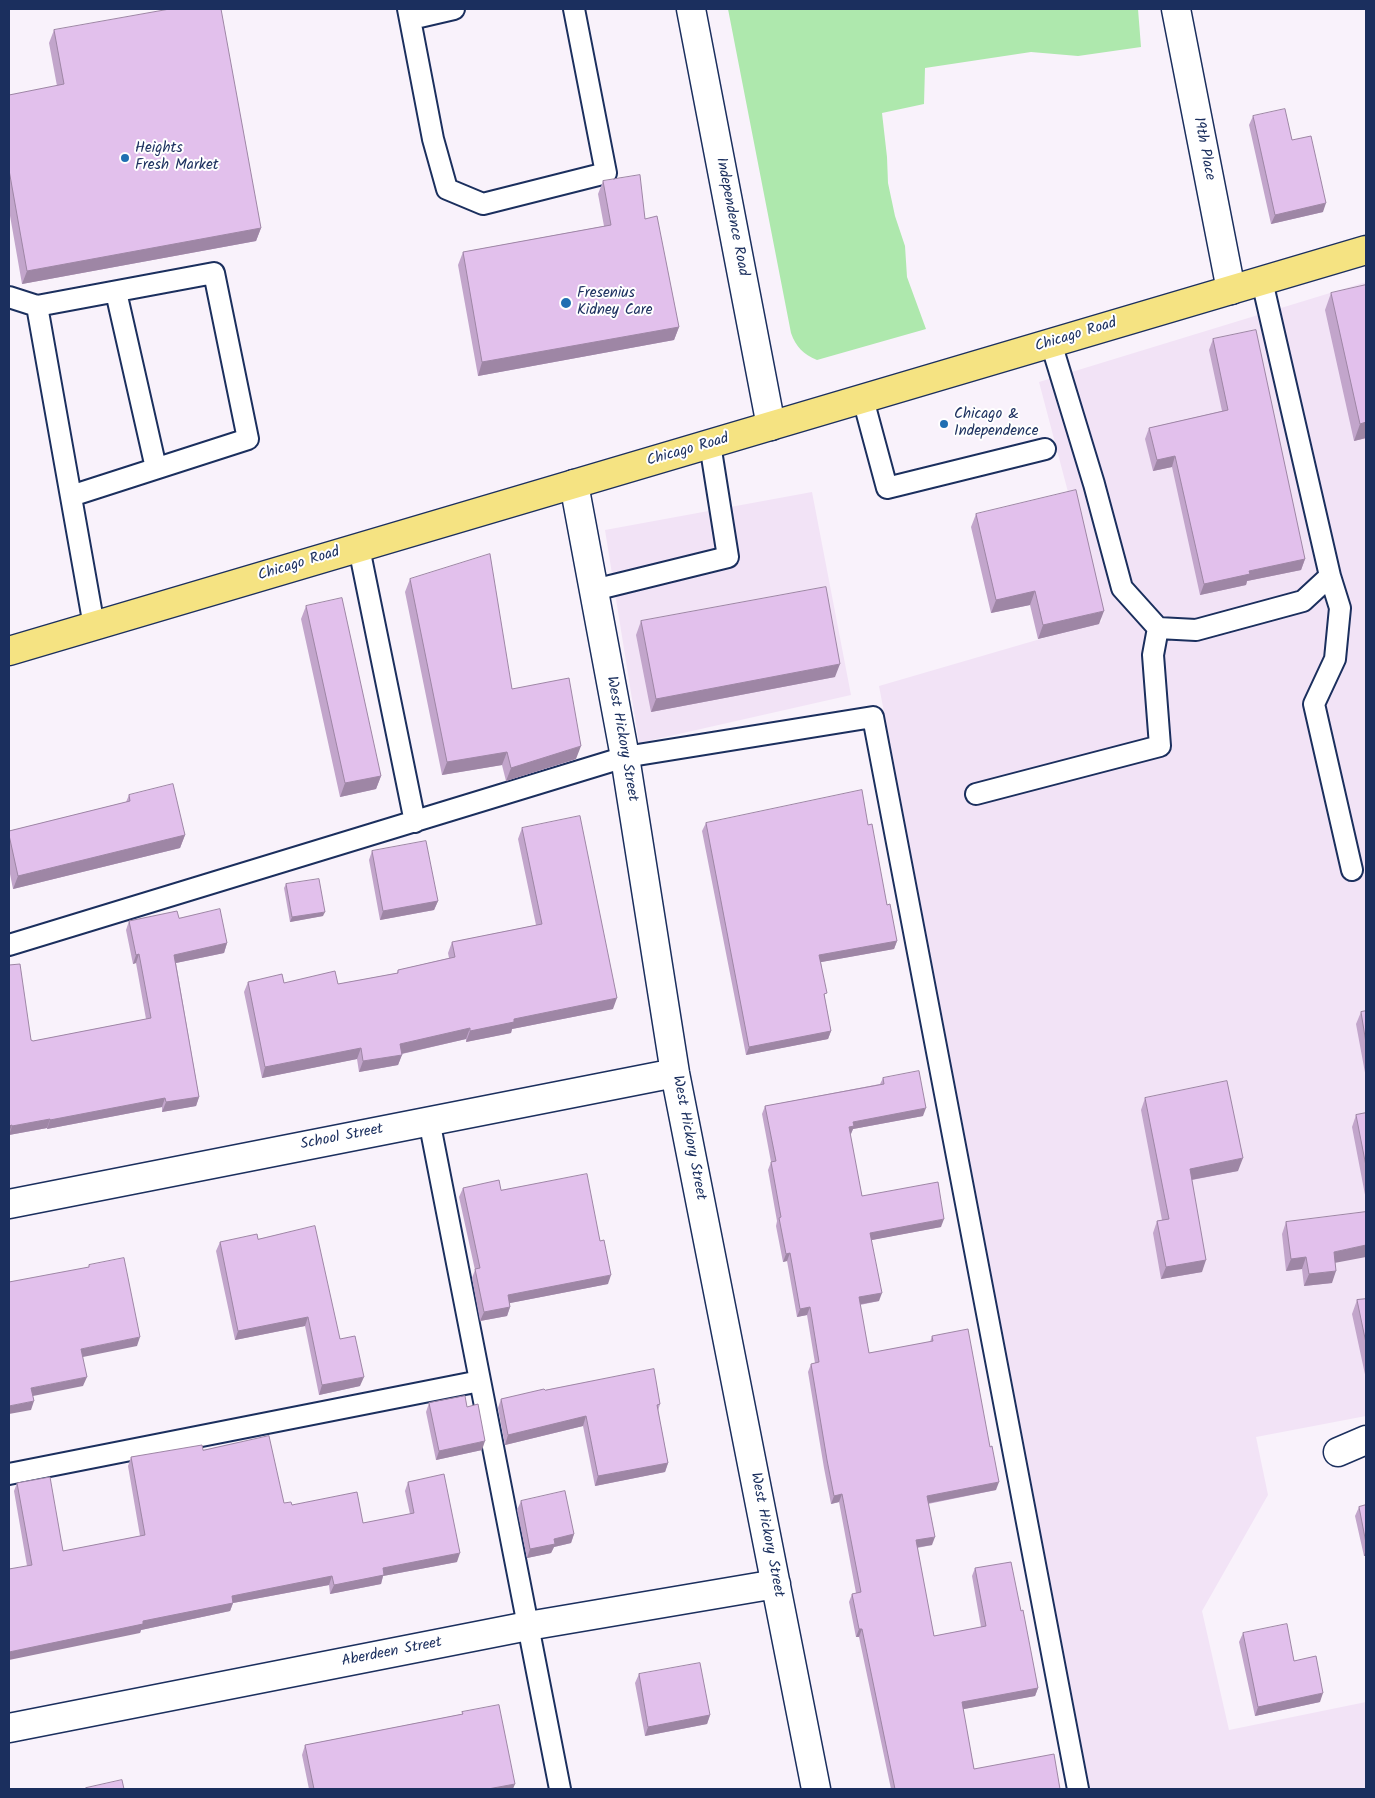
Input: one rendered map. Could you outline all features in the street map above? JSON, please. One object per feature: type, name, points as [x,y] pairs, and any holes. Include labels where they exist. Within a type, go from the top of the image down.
[{"type":"main road","name":"Chicago Road","points":[[9,652],[1366,250]]},
{"type":"street","name":"Independence Road","points":[[691,9],[771,426]]},
{"type":"street","name":"19th Place","points":[[1179,10],[1231,290]]},
{"type":"street","name":"West Hickory Street","points":[[574,484],[626,758],[675,1073],[816,1789]]},
{"type":"street","name":"School Street","points":[[9,1204],[675,1073]]},
{"type":"street","points":[[1338,1452],[1366,1440]]},
{"type":"street","name":"Aberdeen Street","points":[[9,1728],[528,1626],[776,1584]]},
{"type":"lane","points":[[454,9],[410,14],[433,139],[447,189],[483,204],[606,173],[574,9]]},
{"type":"lane","points":[[9,297],[37,306],[214,274],[248,439],[71,496]]},
{"type":"lane","points":[[1262,280],[1330,576],[1340,608],[1335,659],[1314,704],[1352,870]]},
{"type":"lane","points":[[116,292],[156,468]]},
{"type":"lane","points":[[37,306],[94,626]]},
{"type":"lane","points":[[1051,343],[1094,484],[1122,588],[1158,628],[1196,630],[1304,601],[1330,576]]},
{"type":"lane","points":[[864,399],[887,488],[1045,449]]},
{"type":"lane","points":[[594,590],[728,557],[710,444]]},
{"type":"lane","points":[[359,548],[415,822]]},
{"type":"lane","points":[[976,794],[1160,746],[1153,655],[1158,628]]},
{"type":"lane","points":[[9,945],[626,758],[873,717],[1078,1789]]},
{"type":"lane","points":[[430,1120],[560,1789]]},
{"type":"lane","points":[[9,1474],[480,1381]]},
{"type":"shaded area","points":[[1366,282],[1366,1416],[1256,1437],[1268,1495],[1202,1611],[1229,1730],[1366,1702],[1366,1789],[1090,1789],[879,686],[1102,621],[1039,382]]},
{"type":"shaded area","points":[[812,492],[851,695],[639,743],[605,530]]},
{"type":"green space","points":[[728,9],[1138,9],[1141,47],[1078,56],[1031,52],[925,68],[924,104],[882,113],[888,183],[895,216],[905,246],[907,277],[926,329],[817,360],[801,350],[791,333]]},
{"type":"building","name":"Heights Fresh Market","points":[[170,9],[221,9],[261,228],[27,271],[9,170],[9,95],[64,84],[54,30]]},
{"type":"building","points":[[1285,109],[1292,140],[1311,136],[1326,203],[1275,215],[1253,116]]},
{"type":"building","name":"Fresenius Kidney Care","points":[[640,175],[645,219],[657,216],[679,327],[482,362],[463,252],[611,225],[603,181]]},
{"type":"building","points":[[1366,285],[1366,422],[1360,424],[1331,293]]},
{"type":"building","points":[[1256,330],[1305,559],[1249,571],[1250,574],[1204,584],[1175,456],[1157,460],[1149,428],[1228,410],[1213,339]]},
{"type":"building","points":[[1076,490],[1104,611],[1043,625],[1035,591],[996,600],[976,514]]},
{"type":"building","points":[[490,554],[512,689],[569,678],[581,746],[511,768],[507,752],[447,762],[410,579]]},
{"type":"building","points":[[826,587],[840,664],[656,699],[641,621]]},
{"type":"building","points":[[342,598],[381,776],[345,783],[306,606]]},
{"type":"building","points":[[173,784],[185,835],[18,876],[9,831],[130,801],[129,795]]},
{"type":"building","points":[[862,790],[868,825],[872,824],[887,905],[890,904],[897,941],[819,955],[827,993],[824,994],[831,1031],[749,1047],[706,823]]},
{"type":"building","points":[[580,816],[617,998],[514,1019],[514,1022],[470,1031],[470,1028],[400,1044],[402,1055],[363,1061],[361,1048],[265,1067],[248,982],[282,974],[284,983],[335,971],[338,984],[398,973],[398,970],[455,957],[452,942],[542,924],[522,828]]},
{"type":"building","points":[[426,841],[438,901],[383,911],[372,851]]},
{"type":"building","points":[[319,879],[325,912],[292,917],[286,884]]},
{"type":"building","points":[[220,909],[227,943],[174,955],[199,1097],[166,1102],[165,1098],[9,1126],[9,965],[20,964],[31,1040],[33,1041],[151,1018],[139,954],[136,955],[129,921],[177,911],[179,918]]},
{"type":"building","points":[[1366,1011],[1366,1043],[1361,1012]]},
{"type":"building","points":[[919,1071],[926,1108],[853,1122],[854,1126],[849,1127],[862,1196],[938,1182],[944,1219],[870,1233],[882,1293],[859,1297],[869,1353],[933,1341],[932,1336],[968,1329],[990,1447],[992,1446],[999,1482],[927,1496],[935,1537],[916,1540],[934,1636],[986,1626],[975,1568],[1011,1562],[1021,1611],[1023,1610],[1038,1688],[962,1702],[974,1769],[1054,1754],[1060,1789],[895,1789],[862,1629],[859,1629],[852,1594],[861,1592],[842,1494],[834,1496],[827,1460],[811,1364],[819,1362],[810,1307],[800,1309],[790,1253],[786,1254],[771,1162],[776,1161],[765,1106],[884,1084],[883,1078]]},
{"type":"building","points":[[1227,1081],[1243,1158],[1190,1169],[1206,1260],[1166,1267],[1157,1221],[1169,1219],[1145,1098]]},
{"type":"building","points":[[1366,1113],[1366,1166],[1356,1115]]},
{"type":"building","points":[[587,1174],[600,1241],[604,1240],[611,1275],[508,1295],[510,1307],[484,1312],[475,1269],[480,1268],[463,1188],[499,1180],[501,1190]]},
{"type":"building","points":[[1366,1212],[1366,1245],[1334,1252],[1336,1271],[1309,1274],[1306,1257],[1291,1259],[1286,1222]]},
{"type":"building","points":[[315,1226],[340,1339],[355,1336],[364,1377],[322,1385],[308,1317],[238,1331],[220,1242],[257,1234],[258,1239]]},
{"type":"building","points":[[124,1258],[140,1337],[81,1349],[87,1377],[31,1388],[34,1401],[9,1406],[9,1282],[89,1267],[89,1265]]},
{"type":"building","points":[[1366,1299],[1366,1343],[1357,1300]]},
{"type":"building","points":[[654,1369],[660,1404],[657,1405],[668,1463],[598,1476],[586,1416],[508,1435],[501,1399],[544,1389]]},
{"type":"building","points":[[465,1396],[467,1407],[478,1404],[485,1441],[439,1451],[429,1403]]},
{"type":"building","points":[[269,1436],[284,1503],[291,1502],[292,1505],[357,1492],[363,1523],[414,1513],[408,1482],[444,1474],[460,1553],[383,1568],[384,1575],[334,1585],[332,1576],[232,1596],[233,1603],[143,1621],[143,1624],[9,1652],[9,1569],[32,1565],[17,1483],[50,1477],[63,1551],[145,1535],[131,1457],[202,1445],[203,1450]]},
{"type":"building","points":[[565,1491],[574,1534],[554,1539],[555,1544],[530,1549],[521,1501]]},
{"type":"building","points":[[1366,1505],[1366,1543],[1359,1507]]},
{"type":"building","points":[[1287,1624],[1294,1661],[1316,1656],[1323,1693],[1258,1707],[1243,1633]]},
{"type":"building","points":[[700,1663],[710,1715],[648,1727],[639,1674]]},
{"type":"building","points":[[499,1705],[515,1784],[488,1789],[314,1789],[305,1745],[463,1714],[462,1712]]},
{"type":"building","points":[[122,1780],[124,1789],[86,1788]]},
{"type":"place","name":"Heights Fresh Market","points":[[125,158]]},
{"type":"place","name":"Fresenius Kidney Care","points":[[566,303]]},
{"type":"place","name":"Chicago & Independence","points":[[944,424]]}]
